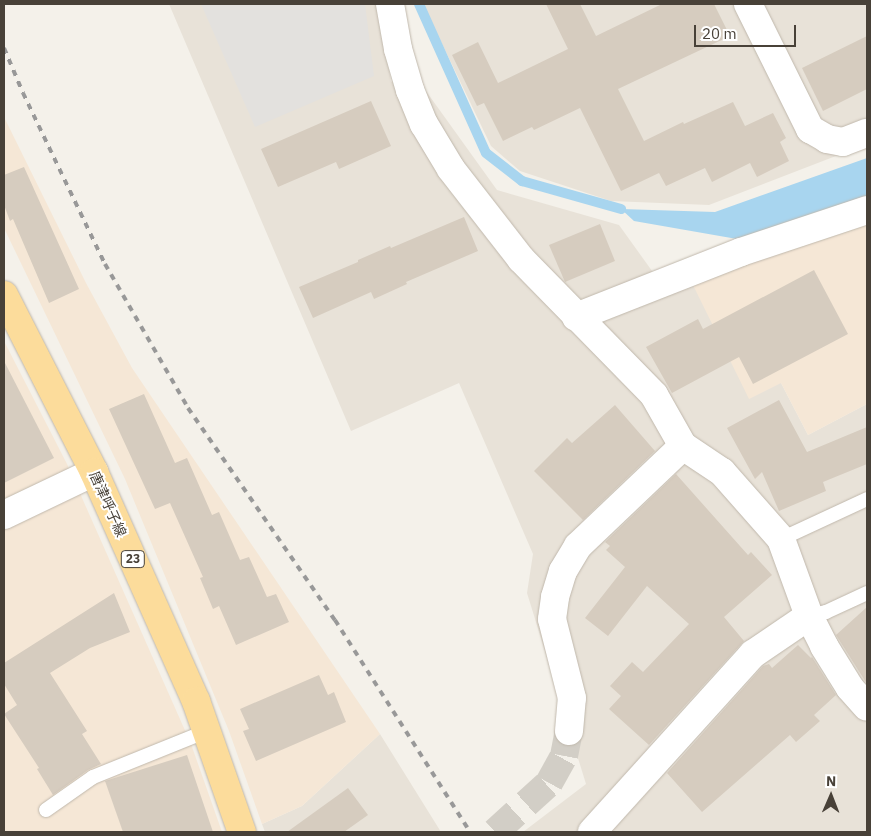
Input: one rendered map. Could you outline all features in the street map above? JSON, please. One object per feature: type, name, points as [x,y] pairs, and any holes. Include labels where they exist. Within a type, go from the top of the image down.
[{"type":"main road","name":"唐津呼子線","points":[[4,295],[94,472],[196,701],[242,832]]},
{"type":"street","points":[[390,4],[398,48],[424,124],[451,169],[521,258],[576,317],[654,395],[683,446],[722,472],[781,539],[810,616],[824,646],[845,680],[867,707]]},
{"type":"street","points":[[748,4],[810,129],[827,139],[843,142],[867,133]]},
{"type":"street","points":[[576,317],[741,252],[867,210]]},
{"type":"street","points":[[569,731],[572,698],[552,620],[555,597],[563,571],[578,546],[683,446]]},
{"type":"street","points":[[4,515],[94,472]]},
{"type":"street","points":[[592,832],[753,654],[810,616]]},
{"type":"lane","points":[[781,539],[867,499]]},
{"type":"lane","points":[[810,616],[826,612],[867,593]]},
{"type":"lane","points":[[46,810],[93,777],[207,731]]},
{"type":"shaded area","points":[[169,4],[379,4],[391,82],[413,73],[497,190],[619,225],[665,289],[691,281],[781,383],[808,435],[867,404],[867,832],[523,832],[586,784],[527,593],[533,554],[459,383],[351,431]]},
{"type":"shaded area","points":[[201,4],[365,4],[374,76],[255,127]]},
{"type":"shaded area","points":[[423,4],[867,4],[867,144],[709,205],[611,201],[520,171],[491,146]]},
{"type":"shaded area","points":[[4,117],[86,283],[132,368],[380,734],[302,806],[262,824],[229,731],[125,479],[4,228]]},
{"type":"shaded area","points":[[867,222],[867,404],[808,435],[781,383],[749,399],[691,281]]},
{"type":"shaded area","points":[[4,341],[67,464],[191,744],[222,832],[4,832]]},
{"type":"shaded area","points":[[380,734],[441,832],[265,832],[262,824],[302,806]]},
{"type":"water","points":[[867,158],[867,196],[737,239],[634,221],[621,209],[715,212]]},
{"type":"building","points":[[546,4],[580,4],[596,36],[662,4],[714,4],[730,36],[618,89],[644,141],[683,122],[684,124],[733,102],[745,126],[773,113],[786,138],[780,142],[789,161],[757,177],[750,163],[712,182],[705,168],[666,186],[659,173],[621,191],[580,108],[534,130],[532,127],[503,141],[484,103],[477,106],[452,55],[478,42],[498,83],[568,49]]},
{"type":"building","points":[[867,36],[867,89],[823,111],[802,68]]},
{"type":"building","points":[[371,101],[391,146],[339,169],[336,162],[278,187],[261,149]]},
{"type":"building","points":[[24,167],[79,289],[49,303],[13,219],[10,221],[4,205],[4,175]]},
{"type":"building","points":[[464,217],[478,251],[406,282],[407,284],[374,299],[371,292],[313,318],[299,287],[390,246],[391,248]]},
{"type":"building","points":[[600,224],[615,261],[565,282],[549,245]]},
{"type":"building","points":[[814,270],[848,334],[753,384],[739,357],[672,393],[646,347],[698,319],[703,329]]},
{"type":"building","points":[[4,361],[54,458],[4,483]]},
{"type":"building","points":[[144,394],[175,463],[187,458],[212,515],[219,512],[240,560],[249,557],[267,597],[276,594],[289,622],[236,645],[219,606],[213,609],[200,578],[203,577],[170,503],[155,509],[109,409]]},
{"type":"building","points":[[779,400],[807,452],[867,427],[867,464],[823,482],[826,491],[779,511],[762,472],[755,479],[727,428]]},
{"type":"building","points":[[615,405],[655,451],[583,520],[534,471],[567,438],[572,443]]},
{"type":"building","points":[[676,474],[748,555],[751,552],[772,575],[724,617],[744,641],[649,745],[609,709],[621,696],[610,686],[632,662],[643,672],[689,624],[647,586],[608,636],[585,618],[625,567],[606,550],[610,546],[605,542]]},
{"type":"building","points":[[114,593],[130,632],[90,648],[50,673],[87,731],[82,734],[101,764],[88,770],[53,795],[37,769],[39,768],[4,714],[17,705],[4,684],[4,663]]},
{"type":"building","points":[[867,607],[867,684],[836,635]]},
{"type":"building","points":[[798,645],[812,657],[836,695],[814,715],[820,721],[796,742],[790,735],[702,812],[667,773],[763,666],[769,664],[772,668]]},
{"type":"building","points":[[319,675],[328,695],[334,692],[346,722],[256,761],[243,731],[249,729],[240,709]]},
{"type":"building","points":[[187,755],[213,832],[123,832],[105,781]]},
{"type":"building","points":[[348,788],[368,815],[344,832],[287,832]]},
{"type":"waterway","points":[[419,4],[486,153],[522,181],[621,209]]},
{"type":"tunnel","points":[[495,832],[549,783],[564,756],[569,731]]},
{"type":"railway","points":[[4,48],[23,93],[105,264],[188,408],[335,620],[470,832]]}]
